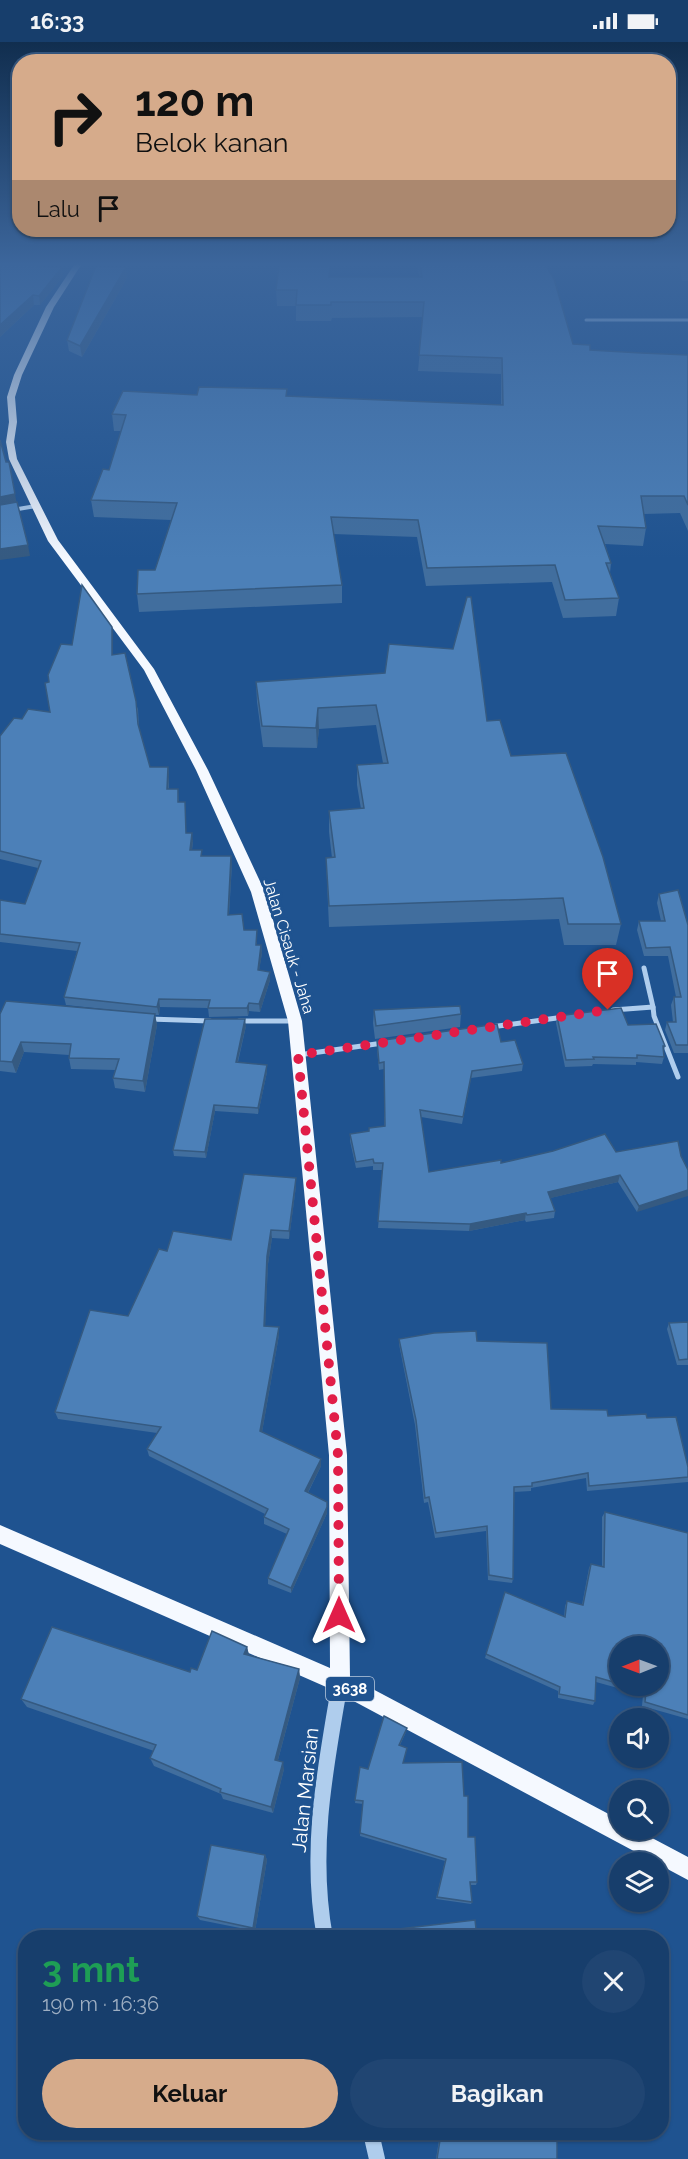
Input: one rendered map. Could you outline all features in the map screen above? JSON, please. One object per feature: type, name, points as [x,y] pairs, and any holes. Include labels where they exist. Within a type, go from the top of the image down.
[{"type":"main road","name":"Jalan Cisauk - Jaha","points":[[25,361],[11,397],[13,422],[10,442],[13,459],[53,541],[149,669],[207,779],[258,892],[295,1021],[338,1455],[340,1683]]},
{"type":"main road","name":"3638","points":[[0,1534],[340,1683],[688,1869]]},
{"type":"street","points":[[0,512],[36,506]]},
{"type":"street","points":[[644,968],[654,1016],[678,1077]]},
{"type":"street","points":[[608,1011],[653,1007]]},
{"type":"street","points":[[481,1029],[573,1016]]},
{"type":"street","points":[[136,1018],[215,1021]]},
{"type":"street","points":[[226,1021],[295,1021]]},
{"type":"street","points":[[298,1055],[390,1042]]},
{"type":"street","name":"Jalan Marsian","points":[[324,1930],[316,1845],[326,1763],[340,1683]]},
{"type":"street","points":[[373,2140],[377,2159]]},
{"type":"building","points":[[502,361],[688,361],[688,505],[684,496],[641,496],[646,528],[598,526],[611,563],[606,563],[619,598],[565,600],[555,565],[427,568],[418,520],[331,517],[342,585],[137,594],[138,570],[155,570],[177,503],[91,500],[103,469],[109,470],[126,415],[112,414],[123,391],[197,395],[199,387],[287,389],[286,396],[503,405]]},
{"type":"building","points":[[0,440],[6,462],[9,462],[15,494],[0,497]]},
{"type":"building","points":[[17,502],[28,545],[0,549],[0,505]]},
{"type":"building","points":[[82,585],[112,627],[112,655],[125,653],[136,701],[138,724],[150,767],[168,767],[167,789],[178,789],[178,802],[185,802],[186,833],[192,833],[190,850],[202,850],[201,856],[231,856],[228,915],[242,914],[244,930],[257,930],[256,945],[261,945],[258,970],[270,972],[259,1004],[249,1003],[247,1008],[208,1008],[210,1000],[159,999],[157,1007],[64,997],[80,943],[0,934],[0,900],[25,904],[41,861],[0,851],[0,736],[14,718],[22,719],[28,709],[50,712],[45,683],[49,682],[48,675],[61,644],[72,645]]},
{"type":"building","points":[[467,597],[471,597],[487,721],[500,720],[511,756],[566,753],[603,857],[621,924],[568,924],[563,898],[329,906],[326,858],[335,857],[329,811],[364,808],[357,765],[388,763],[376,705],[318,708],[316,728],[262,726],[256,682],[385,673],[389,644],[453,649]]},
{"type":"building","points":[[678,890],[688,925],[688,1045],[676,1045],[667,1022],[676,1022],[674,997],[681,997],[670,947],[646,948],[639,921],[665,921],[659,894]]},
{"type":"building","points":[[6,1001],[155,1014],[143,1081],[113,1078],[119,1059],[69,1058],[71,1044],[21,1042],[12,1062],[0,1061],[0,1014]]},
{"type":"building","points":[[460,1006],[461,1014],[376,1026],[374,1010]]},
{"type":"building","points":[[621,1008],[628,1025],[656,1024],[665,1046],[663,1046],[664,1057],[637,1055],[637,1058],[593,1057],[594,1059],[566,1060],[557,1016]]},
{"type":"building","points":[[205,1019],[245,1019],[236,1062],[267,1065],[258,1108],[214,1105],[205,1152],[173,1150]]},
{"type":"building","points":[[497,1024],[501,1042],[515,1040],[523,1064],[472,1071],[463,1117],[420,1110],[429,1172],[501,1160],[501,1163],[553,1151],[605,1134],[616,1152],[678,1141],[681,1156],[688,1170],[688,1190],[639,1206],[620,1175],[548,1192],[555,1211],[527,1215],[526,1213],[470,1224],[378,1221],[383,1163],[374,1163],[373,1159],[356,1162],[350,1134],[385,1126],[384,1062],[379,1063],[377,1041]]},
{"type":"building","points":[[244,1174],[296,1178],[289,1231],[271,1230],[267,1256],[264,1326],[279,1327],[260,1431],[321,1459],[305,1491],[327,1502],[327,1507],[291,1588],[268,1578],[289,1529],[264,1517],[268,1509],[147,1449],[161,1427],[55,1412],[90,1310],[128,1316],[159,1249],[167,1251],[173,1231],[231,1240]]},
{"type":"building","points":[[688,1322],[688,1359],[679,1360],[669,1323]]},
{"type":"building","points":[[476,1331],[477,1341],[547,1343],[551,1409],[607,1410],[608,1416],[646,1414],[647,1418],[676,1417],[688,1467],[688,1477],[589,1486],[588,1473],[532,1483],[532,1486],[514,1487],[513,1579],[489,1575],[487,1526],[436,1533],[429,1497],[425,1498],[416,1420],[399,1339],[434,1333]]},
{"type":"building","points":[[605,1512],[688,1533],[688,1715],[645,1702],[646,1696],[669,1696],[669,1636],[609,1636],[609,1681],[596,1677],[595,1701],[559,1694],[560,1687],[486,1654],[505,1592],[565,1617],[567,1601],[583,1605],[591,1564],[604,1567]]},
{"type":"building","points":[[52,1627],[190,1672],[191,1668],[197,1670],[212,1631],[247,1647],[244,1654],[299,1669],[275,1760],[283,1762],[271,1807],[220,1792],[221,1789],[150,1758],[156,1745],[21,1699]]},
{"type":"building","points":[[384,1716],[407,1728],[399,1745],[407,1748],[403,1763],[462,1762],[464,1796],[468,1796],[468,1837],[475,1837],[477,1882],[470,1882],[472,1902],[437,1897],[446,1859],[360,1833],[363,1801],[355,1800],[360,1767],[368,1769]]},
{"type":"building","points":[[211,1845],[265,1855],[253,1928],[197,1916]]},
{"type":"building","points":[[475,1920],[476,1930],[390,1930]]},
{"type":"building","points":[[440,2140],[557,2140],[557,2159],[437,2159]]},
{"type":"route","points":[[339,1615],[338,1455],[298,1055],[608,1010]]}]
